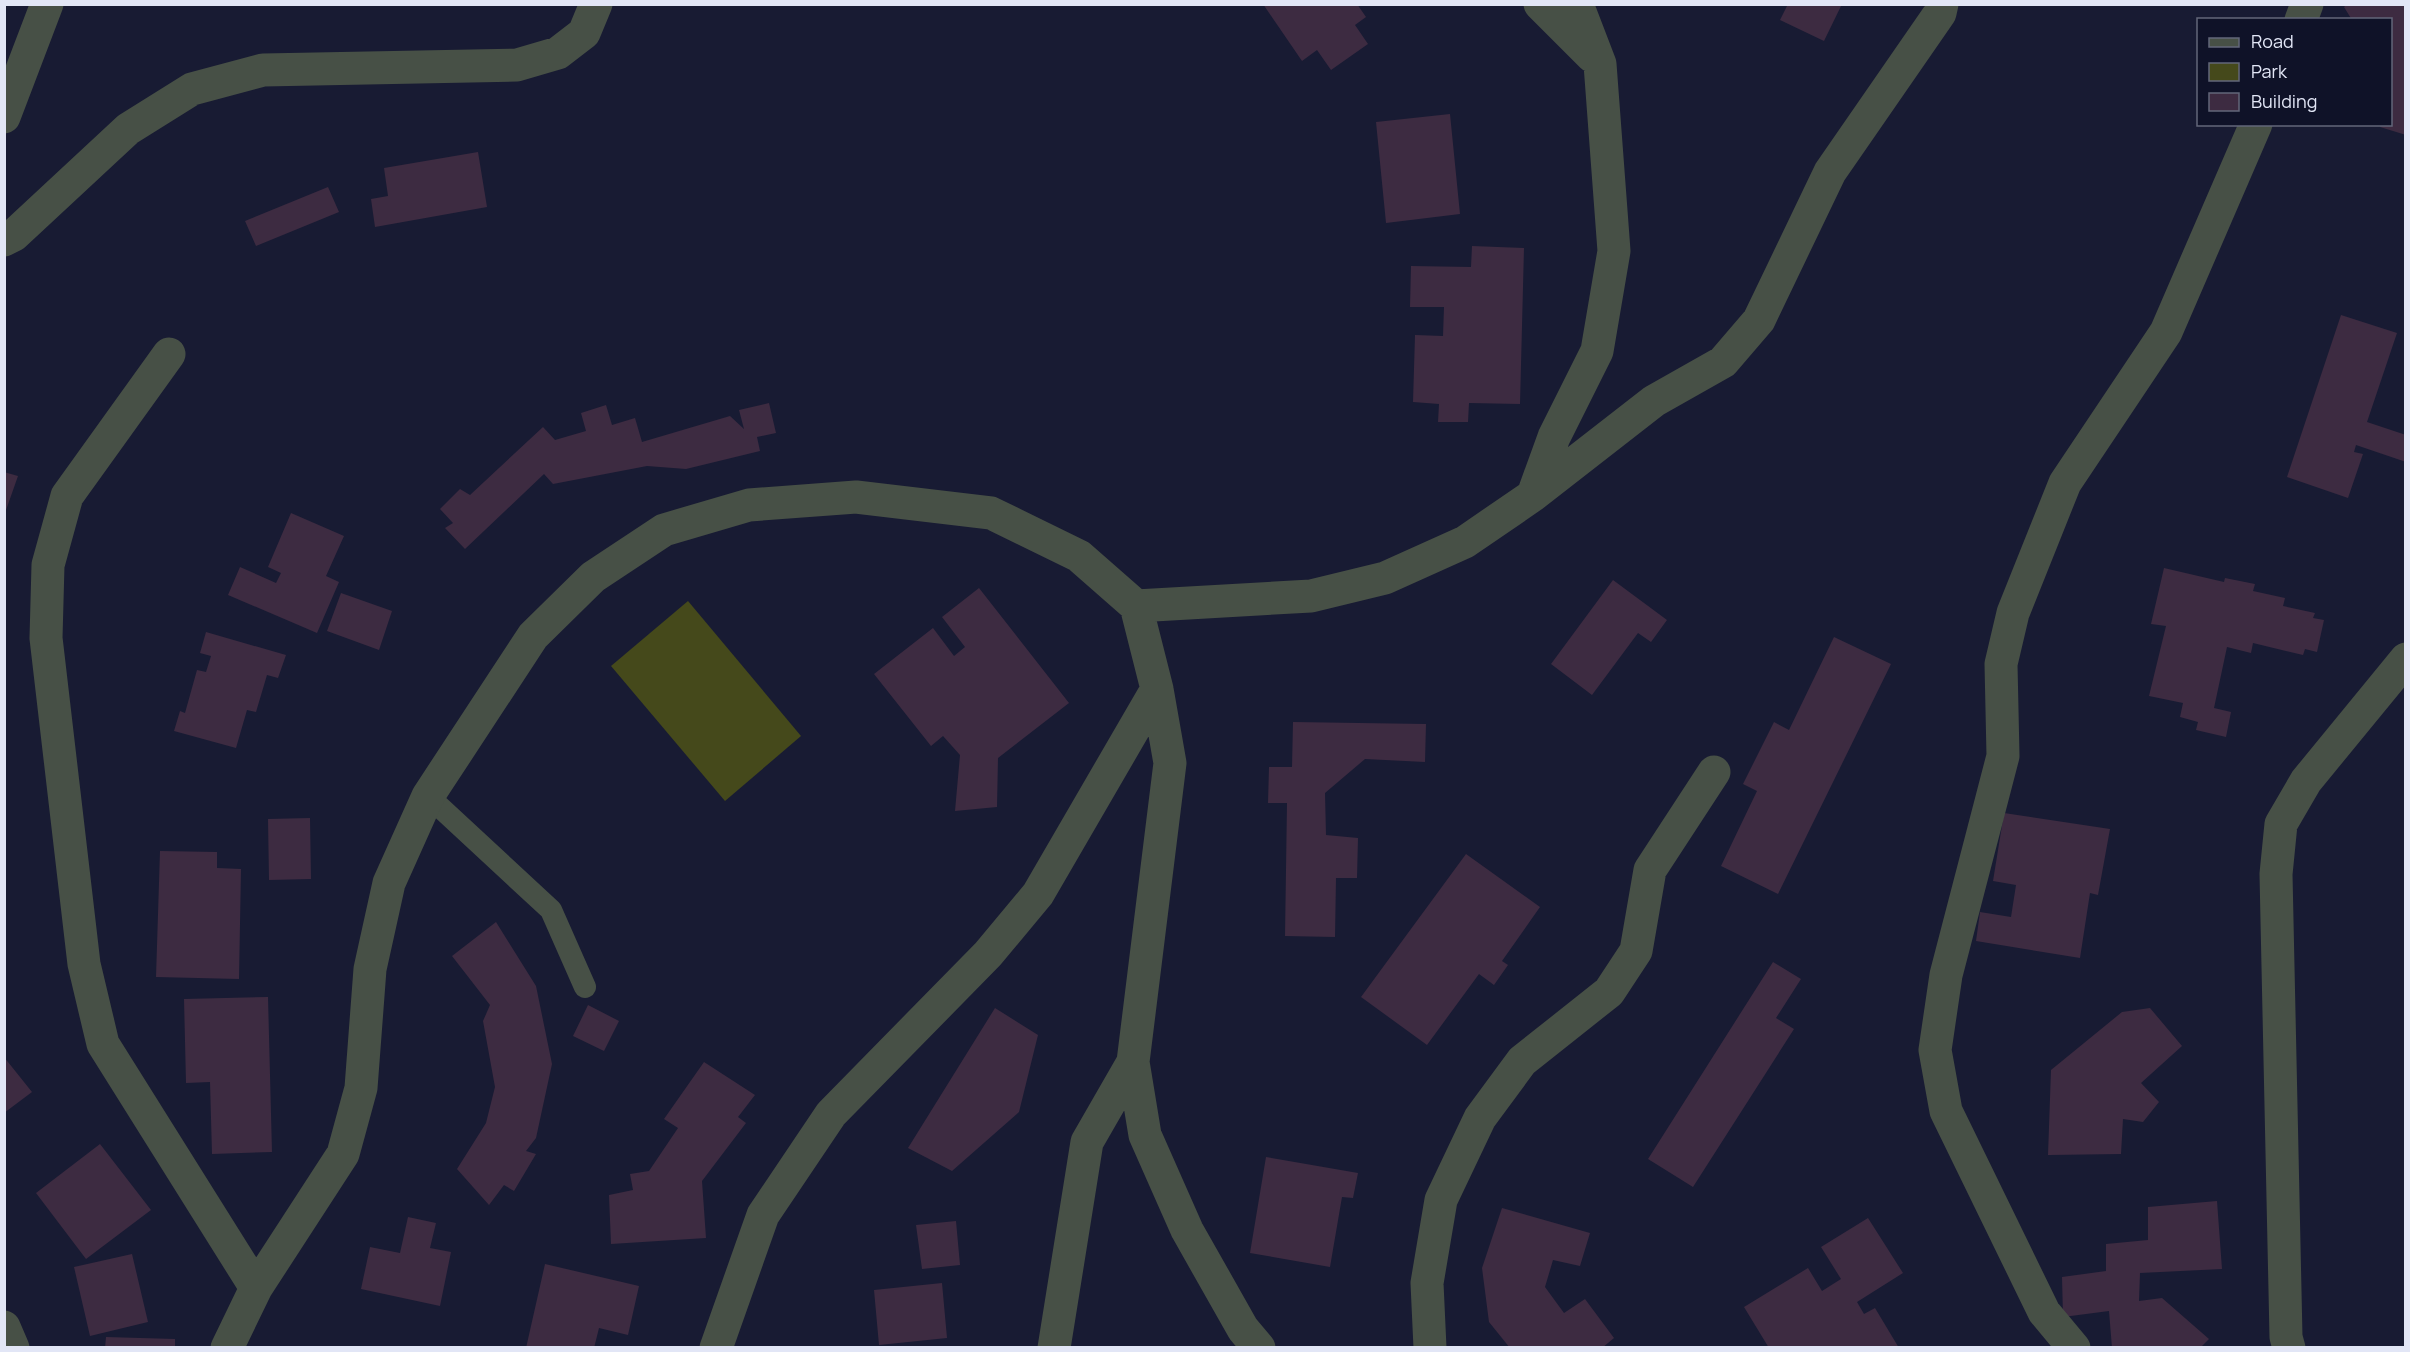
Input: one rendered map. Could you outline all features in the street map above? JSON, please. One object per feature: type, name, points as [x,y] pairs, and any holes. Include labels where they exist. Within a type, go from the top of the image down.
[{"type":"street","points":[[4,117],[47,4]]},
{"type":"street","points":[[4,240],[14,235],[128,129],[192,89],[263,70],[517,65],[558,53],[590,19],[566,4]]},
{"type":"street","points":[[1540,4],[1600,64]]},
{"type":"street","points":[[1533,496],[1554,437],[1597,351],[1614,251],[1600,64],[1576,4]]},
{"type":"street","points":[[1136,606],[1311,596],[1385,578],[1465,542],[1533,496],[1654,401],[1723,362],[1759,320],[1830,172],[1940,13],[1942,4]]},
{"type":"street","points":[[2074,1347],[2044,1312],[1946,1111],[1935,1050],[1936,1039],[1946,975],[2003,756],[2001,664],[2013,613],[2065,483],[2166,332],[2255,126]]},
{"type":"street","points":[[169,354],[67,496],[48,565],[46,638],[84,964],[103,1044],[256,1288]]},
{"type":"street","points":[[227,1347],[256,1288],[343,1154],[361,1088],[370,969],[389,883],[428,796],[533,636],[593,577],[664,530],[749,505],[856,497],[991,513],[1079,556],[1136,606],[1157,689],[1170,763],[1133,1062],[1144,1135],[1187,1230],[1243,1329],[1258,1347]]},
{"type":"street","points":[[2289,1347],[2286,1337],[2276,886],[2281,824],[2306,781],[2406,659]]},
{"type":"street","points":[[716,1347],[763,1215],[775,1197],[831,1114],[988,954],[1038,894],[1157,689]]},
{"type":"street","points":[[1430,1347],[1427,1283],[1441,1200],[1480,1118],[1522,1061],[1609,992],[1636,951],[1650,870],[1713,772]]},
{"type":"street","points":[[1054,1347],[1087,1142],[1133,1062]]},
{"type":"street","points":[[4,1327],[13,1347]]},
{"type":"lane","points":[[428,796],[551,910],[585,987]]},
{"type":"green space","points":[[688,601],[801,736],[725,801],[611,666]]},
{"type":"building","points":[[1263,4],[1357,4],[1366,17],[1355,25],[1368,44],[1331,70],[1317,50],[1302,61]]},
{"type":"building","points":[[1788,4],[1842,4],[1824,41],[1780,20]]},
{"type":"building","points":[[2347,4],[2406,4],[2406,135],[2380,127],[2392,126],[2392,18],[2351,18],[2344,7]]},
{"type":"building","points":[[1450,114],[1460,214],[1386,223],[1376,122]]},
{"type":"building","points":[[478,152],[487,207],[375,227],[371,199],[388,196],[384,168]]},
{"type":"building","points":[[328,187],[339,212],[256,246],[245,221]]},
{"type":"building","points":[[1472,246],[1524,248],[1520,404],[1469,403],[1468,422],[1438,422],[1439,404],[1413,402],[1415,335],[1443,336],[1444,307],[1410,307],[1411,266],[1471,267]]},
{"type":"building","points":[[2341,315],[2397,333],[2367,422],[2406,435],[2406,462],[2356,445],[2354,452],[2363,454],[2348,498],[2287,477]]},
{"type":"building","points":[[769,403],[776,433],[757,437],[760,451],[686,469],[647,466],[553,484],[544,474],[465,549],[445,528],[453,523],[440,509],[460,489],[470,495],[543,427],[555,440],[586,431],[581,413],[606,405],[612,425],[635,418],[642,442],[730,416],[744,429],[739,410]]},
{"type":"building","points":[[4,472],[18,476],[5,513],[4,513]]},
{"type":"building","points":[[291,513],[344,536],[326,576],[339,582],[317,633],[228,595],[240,567],[276,583],[281,573],[268,567]]},
{"type":"building","points":[[2164,568],[2224,582],[2225,578],[2255,584],[2253,591],[2285,598],[2283,606],[2315,613],[2313,618],[2324,620],[2317,652],[2305,649],[2303,655],[2253,643],[2251,653],[2227,647],[2214,708],[2231,712],[2226,737],[2196,730],[2198,722],[2180,717],[2183,703],[2149,696],[2166,626],[2151,624]]},
{"type":"building","points":[[1613,580],[1667,620],[1651,642],[1638,633],[1592,695],[1551,664]]},
{"type":"building","points":[[979,588],[1069,703],[998,758],[997,807],[955,811],[960,755],[943,736],[931,746],[874,674],[933,628],[954,656],[965,647],[942,617]]},
{"type":"building","points":[[341,593],[392,611],[379,650],[327,631]]},
{"type":"building","points":[[206,632],[286,655],[278,678],[267,675],[256,712],[247,710],[236,748],[174,731],[180,711],[185,713],[197,670],[206,672],[211,656],[200,653]]},
{"type":"building","points":[[1834,637],[1891,664],[1778,894],[1721,866],[1757,791],[1743,784],[1774,722],[1789,730]]},
{"type":"building","points":[[1293,722],[1426,724],[1425,762],[1365,759],[1325,793],[1326,835],[1358,838],[1357,878],[1336,878],[1335,937],[1285,936],[1287,803],[1268,803],[1269,767],[1292,767]]},
{"type":"building","points":[[2004,813],[2110,829],[2098,895],[2090,893],[2080,958],[1976,941],[1980,912],[2011,917],[2016,885],[1993,881]]},
{"type":"building","points":[[310,818],[311,879],[269,880],[268,819]]},
{"type":"building","points":[[160,851],[217,852],[217,868],[241,869],[239,979],[156,977]]},
{"type":"building","points":[[1466,854],[1540,907],[1502,961],[1508,965],[1494,985],[1479,974],[1427,1045],[1361,997]]},
{"type":"building","points":[[496,922],[536,986],[552,1064],[536,1138],[526,1151],[536,1154],[514,1191],[504,1185],[489,1205],[457,1169],[486,1123],[495,1087],[483,1021],[490,1005],[452,956]]},
{"type":"building","points":[[1773,962],[1801,979],[1776,1018],[1794,1029],[1693,1187],[1648,1159]]},
{"type":"building","points":[[268,997],[272,1152],[212,1154],[210,1082],[186,1083],[184,999]]},
{"type":"building","points":[[588,1005],[619,1021],[604,1051],[573,1036]]},
{"type":"building","points":[[995,1008],[1038,1035],[1019,1112],[952,1171],[908,1148]]},
{"type":"building","points":[[2150,1008],[2182,1046],[2141,1083],[2159,1102],[2143,1122],[2123,1119],[2121,1154],[2048,1155],[2051,1070],[2122,1012]]},
{"type":"building","points":[[4,1057],[32,1092],[4,1113]]},
{"type":"building","points":[[704,1062],[755,1095],[738,1117],[746,1123],[702,1181],[706,1238],[611,1244],[609,1195],[633,1190],[630,1174],[649,1171],[678,1128],[664,1119]]},
{"type":"building","points":[[100,1144],[151,1210],[86,1259],[36,1193]]},
{"type":"building","points":[[1266,1157],[1358,1173],[1353,1198],[1342,1197],[1330,1267],[1250,1253]]},
{"type":"building","points":[[2217,1201],[2222,1269],[2140,1273],[2139,1301],[2162,1298],[2209,1339],[2200,1348],[2112,1348],[2109,1311],[2063,1317],[2062,1277],[2106,1271],[2106,1244],[2148,1240],[2148,1207]]},
{"type":"building","points":[[1502,1208],[1590,1233],[1580,1266],[1553,1260],[1545,1287],[1564,1313],[1585,1299],[1614,1338],[1602,1348],[1510,1348],[1489,1322],[1482,1268]]},
{"type":"building","points":[[408,1217],[436,1223],[430,1248],[451,1252],[440,1306],[361,1289],[370,1247],[400,1253]]},
{"type":"building","points":[[1868,1218],[1903,1273],[1857,1302],[1864,1314],[1875,1308],[1899,1348],[1769,1348],[1744,1307],[1808,1268],[1822,1291],[1841,1279],[1821,1247]]},
{"type":"building","points":[[956,1221],[960,1265],[922,1269],[916,1225]]},
{"type":"building","points":[[132,1254],[148,1322],[90,1336],[74,1267]]},
{"type":"building","points":[[545,1264],[639,1286],[628,1335],[599,1328],[594,1348],[526,1348]]},
{"type":"building","points":[[942,1283],[947,1338],[879,1345],[874,1290]]},
{"type":"building","points":[[106,1337],[175,1339],[175,1348],[105,1348]]}]
